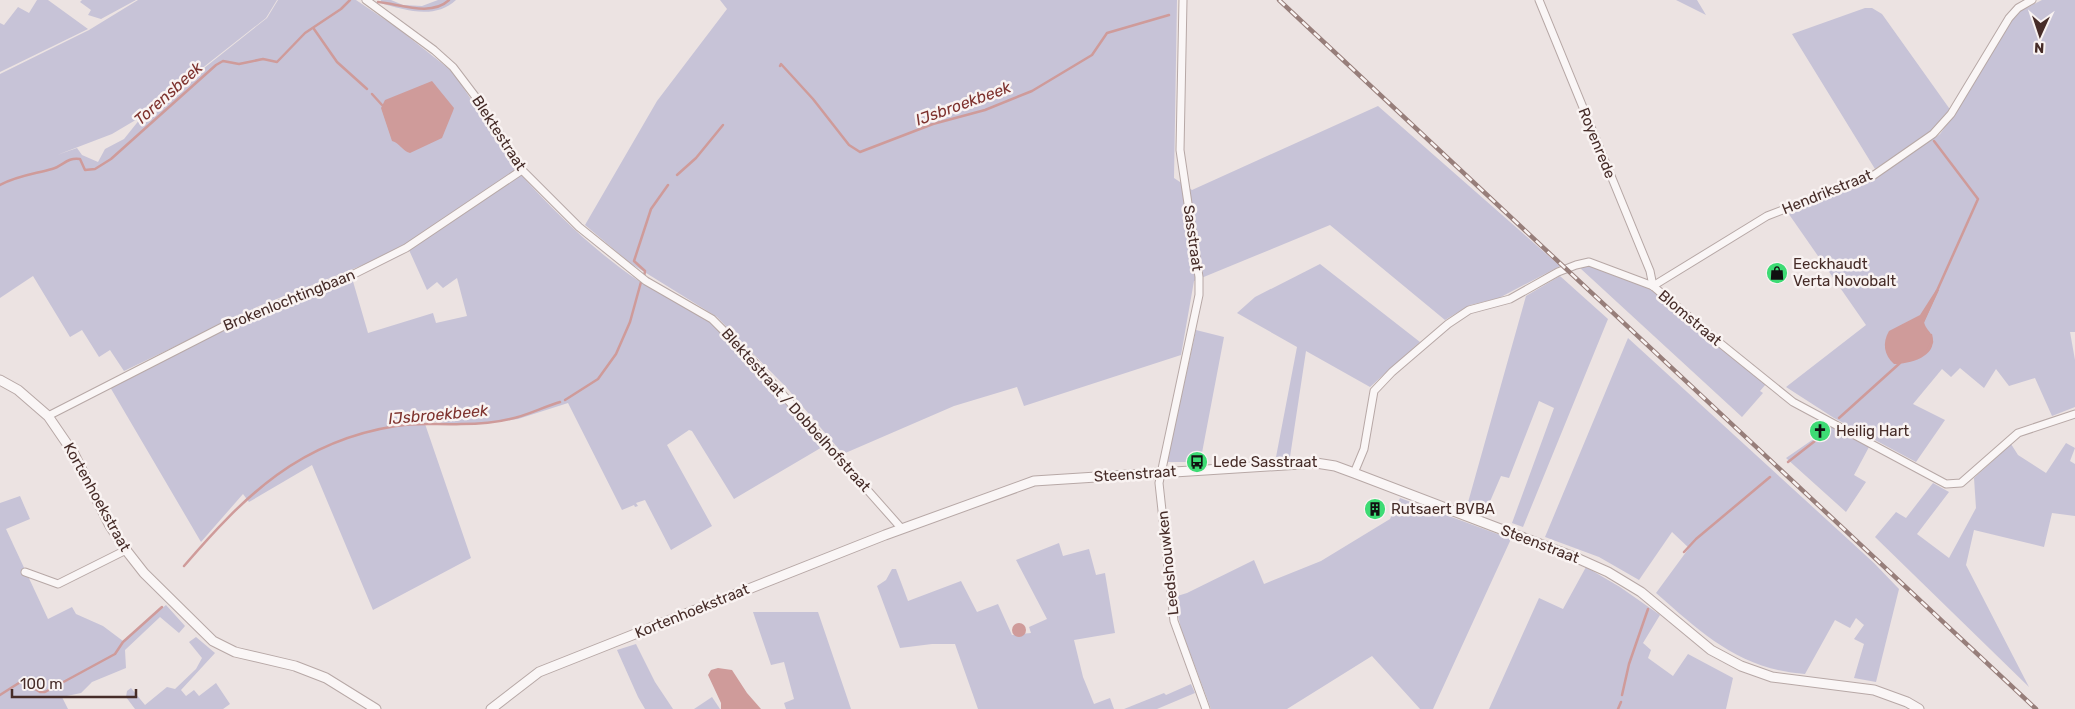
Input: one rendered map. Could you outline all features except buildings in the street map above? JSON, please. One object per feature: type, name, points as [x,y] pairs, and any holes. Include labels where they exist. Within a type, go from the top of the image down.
[{"type":"street","name":"Blektestraat","points":[[366,0],[434,50],[453,67],[478,100],[522,170],[579,227],[630,271]]},
{"type":"street","name":"Sasstraat","points":[[1160,471],[1199,295],[1199,277],[1180,150],[1182,0]]},
{"type":"street","name":"Royenrede","points":[[1539,0],[1650,271],[1653,286]]},
{"type":"street","name":"Hendrikstraat","points":[[1653,286],[1767,216],[1874,174],[1933,134],[1951,114],[2009,18],[2018,8],[2032,0]]},
{"type":"street","name":"Brokenlochtingbaan","points":[[48,416],[226,325],[352,275],[406,248],[522,170]]},
{"type":"street","name":"Blomstraat","points":[[1354,473],[1364,449],[1374,391],[1392,372],[1459,316],[1469,310],[1510,299],[1558,272],[1582,263],[1596,263],[1653,286],[1793,402],[1946,484],[1961,483],[2018,433],[2075,414]]},
{"type":"street","name":"Blektestraat / Dobbelhofstraat","points":[[630,271],[712,319],[746,352],[902,529]]},
{"type":"street","name":"Kortenhoekstraat","points":[[0,380],[18,390],[48,416],[74,454],[110,526],[126,550],[144,572],[213,641],[235,652],[295,666],[326,678],[376,709]]},
{"type":"street","name":"Steenstraat","points":[[902,529],[1034,481],[1160,471],[1316,463],[1335,466],[1579,559],[1608,572],[1641,592],[1711,650],[1741,666],[1772,677],[1874,690],[1907,702],[1919,709]]},
{"type":"street","name":"Leedshouwken","points":[[1160,471],[1159,483],[1174,621],[1206,709]]},
{"type":"street","name":"Kortenhoekstraat","points":[[490,709],[539,672],[902,529]]},
{"type":"street","points":[[25,572],[58,584],[126,550]]},
{"type":"shaded area","points":[[37,0],[48,0],[88,29],[0,72],[0,23],[4,25],[18,7],[29,13]]},
{"type":"shaded area","points":[[82,0],[136,0],[101,19],[88,15],[91,10],[80,2]]},
{"type":"shaded area","points":[[138,0],[277,0],[266,18],[139,118],[112,134],[57,155],[77,148],[82,155],[98,162],[105,149],[124,139],[140,119],[267,18],[278,0],[356,0],[396,27],[453,72],[517,169],[410,243],[386,256],[259,306],[124,371],[110,350],[99,357],[82,330],[70,337],[33,276],[0,298],[0,74],[89,30]]},
{"type":"shaded area","points":[[381,0],[391,0],[403,5],[422,6],[438,0],[456,0],[439,10],[420,12],[380,3]]},
{"type":"shaded area","points":[[720,0],[1177,0],[1174,178],[1192,190],[1378,106],[1560,266],[1499,298],[1470,305],[1445,320],[1330,225],[1194,281],[1181,355],[1024,406],[1017,387],[954,406],[843,454],[786,387],[717,317],[630,263],[585,225],[657,101],[727,9]]},
{"type":"shaded area","points":[[1676,0],[1697,0],[1706,15]]},
{"type":"shaded area","points":[[2042,0],[2075,0],[2075,332],[2070,332],[2075,360],[2075,407],[2052,416],[2035,378],[2009,386],[1996,369],[1984,388],[1960,368],[1951,377],[1942,369],[1913,404],[1945,420],[1916,462],[1834,418],[1786,387],[1866,325],[1786,210],[1863,185],[1940,134],[2013,18],[2020,11]]},
{"type":"shaded area","points":[[1865,8],[1872,8],[1882,14],[1949,108],[1951,108],[1928,134],[1875,169],[1792,34]]},
{"type":"shaded area","points":[[432,81],[454,108],[442,138],[410,153],[392,141],[381,108],[385,100]]},
{"type":"shaded area","points":[[521,175],[562,218],[607,258],[647,286],[698,313],[721,332],[767,379],[824,446],[734,499],[692,431],[689,430],[667,445],[712,526],[671,550],[645,500],[636,503],[638,506],[635,507],[634,505],[622,510],[568,403],[518,419],[470,425],[424,421],[471,558],[373,610],[312,465],[249,502],[243,494],[201,542],[110,387],[228,326],[352,278],[368,333],[433,313],[436,323],[467,316],[457,278],[443,288],[437,282],[427,290],[409,250]]},
{"type":"shaded area","points":[[1320,264],[1420,342],[1370,387],[1306,351],[1290,457],[1276,457],[1297,347],[1237,313],[1255,297]]},
{"type":"shaded area","points":[[1587,265],[1644,284],[1766,384],[1760,391],[1763,393],[1742,417],[1580,268]]},
{"type":"shaded area","points":[[1560,276],[1608,319],[1523,527],[1512,523],[1554,408],[1539,401],[1509,478],[1501,476],[1485,513],[1467,506],[1526,296]]},
{"type":"shaded area","points":[[1936,290],[1939,290],[1924,322],[1932,336],[1933,343],[1931,349],[1927,354],[1914,361],[1894,364],[1888,357],[1885,349],[1885,340],[1889,331],[1920,315]]},
{"type":"shaded area","points":[[1196,330],[1224,337],[1201,458],[1191,459],[1187,462],[1167,462]]},
{"type":"shaded area","points":[[1628,338],[1874,563],[1899,589],[1876,682],[1854,678],[1864,644],[1854,639],[1864,625],[1856,618],[1850,628],[1835,620],[1805,674],[1782,671],[1760,665],[1723,647],[1706,635],[1656,593],[1689,548],[1672,532],[1639,580],[1599,557],[1545,537]]},
{"type":"shaded area","points":[[1831,427],[1869,447],[1854,475],[1866,482],[1846,512],[1786,458]]},
{"type":"shaded area","points":[[2066,443],[2075,448],[2070,461],[2075,464],[2075,516],[2052,513],[2044,547],[1974,530],[1966,565],[2029,687],[1875,537],[1896,512],[1906,518],[1933,483],[1949,492],[1917,534],[1949,558],[1976,508],[1974,478],[2011,444],[2018,455],[2046,473]]},
{"type":"shaded area","points":[[20,496],[30,519],[6,529],[48,619],[72,607],[76,614],[103,626],[123,641],[166,605],[185,626],[179,633],[160,617],[125,650],[126,668],[92,682],[81,693],[62,697],[68,709],[0,709],[0,503]]},
{"type":"shaded area","points":[[1400,498],[1511,539],[1433,709],[1420,709],[1372,656],[1287,709],[1211,709],[1181,629],[1174,597],[1187,593],[1254,560],[1264,584],[1321,561],[1390,519]]},
{"type":"shaded area","points":[[1059,543],[1063,556],[1089,549],[1096,575],[1105,573],[1115,633],[1074,640],[1083,677],[1094,704],[1110,698],[1114,709],[978,709],[955,644],[932,644],[900,648],[877,586],[886,580],[892,569],[896,569],[908,601],[961,581],[977,612],[998,604],[1012,635],[1031,633],[1029,627],[1047,619],[1016,560]]},
{"type":"shaded area","points":[[1586,567],[1620,587],[1660,615],[1643,643],[1651,650],[1648,658],[1673,676],[1688,654],[1733,678],[1726,709],[1489,709],[1539,598],[1563,609]]},
{"type":"shaded area","points":[[753,612],[818,612],[851,709],[786,709],[784,703],[794,699],[784,662],[771,665]]},
{"type":"shaded area","points":[[1016,623],[1022,623],[1026,630],[1022,637],[1016,637],[1012,633],[1012,627]]},
{"type":"shaded area","points":[[196,637],[215,653],[181,690],[186,696],[194,690],[199,696],[216,683],[230,704],[223,709],[135,709],[126,697],[127,691],[131,688],[145,705],[167,687],[175,689],[196,669],[202,658],[189,642]]},
{"type":"shaded area","points":[[636,644],[655,682],[673,709],[645,709],[638,697],[617,650]]},
{"type":"shaded area","points":[[718,668],[732,670],[747,693],[761,709],[721,709],[721,703],[708,675],[711,670]]},
{"type":"shaded area","points":[[1191,684],[1195,693],[1157,709],[1124,709],[1164,693],[1166,695]]},
{"type":"shaded area","points":[[712,697],[720,709],[694,709]]},
{"type":"waterway","name":"Torensbeek","points":[[0,185],[19,177],[56,168],[72,159],[80,159],[85,170],[95,169],[111,159],[216,65],[223,61],[239,64],[263,59],[277,62],[305,33],[341,9],[350,0]]},
{"type":"waterway","name":"Torensbeek","points":[[378,2],[424,9],[442,5],[449,0]]},
{"type":"waterway","name":"IJsbroekbeek","points":[[780,66],[781,64],[813,99],[849,145],[860,152],[933,124],[985,110],[1032,91],[1092,55],[1107,33],[1169,15]]},
{"type":"waterway","points":[[314,29],[337,62],[367,89]]},
{"type":"waterway","points":[[372,94],[382,105]]},
{"type":"waterway","name":"IJsbroekbeek","points":[[677,175],[696,158],[723,125]]},
{"type":"waterway","points":[[1923,322],[1978,199],[1934,141]]},
{"type":"waterway","name":"IJsbroekbeek","points":[[644,277],[645,271],[634,261],[651,209],[668,185]]},
{"type":"waterway","name":"IJsbroekbeek","points":[[565,400],[598,379],[616,354],[630,322],[641,282]]},
{"type":"waterway","points":[[1928,350],[1932,342],[1931,335]]},
{"type":"waterway","points":[[1839,418],[1900,363]]},
{"type":"waterway","name":"IJsbroekbeek","points":[[184,566],[229,516],[253,494],[303,458],[331,444],[362,433],[396,426],[473,424],[504,420],[522,416],[560,402]]},
{"type":"waterway","points":[[1788,462],[1829,430]]},
{"type":"waterway","points":[[1684,552],[1696,539],[1770,477]]},
{"type":"waterway","name":"IJsbroekbeek","points":[[0,695],[22,681],[40,692],[45,692],[115,654],[123,642],[162,607]]},
{"type":"waterway","points":[[1622,695],[1629,664],[1648,609]]},
{"type":"waterway","points":[[1618,709],[1621,702]]},
{"type":"railway","points":[[1279,0],[2036,709]]},
{"type":"place","name":"Eeckhaudt Verta Novobalt","points":[[1777,273]]},
{"type":"place","name":"Heilig Hart","points":[[1820,431]]},
{"type":"place","name":"Lede Sasstraat","points":[[1197,462]]},
{"type":"place","name":"Rutsaert BVBA","points":[[1375,509]]}]
